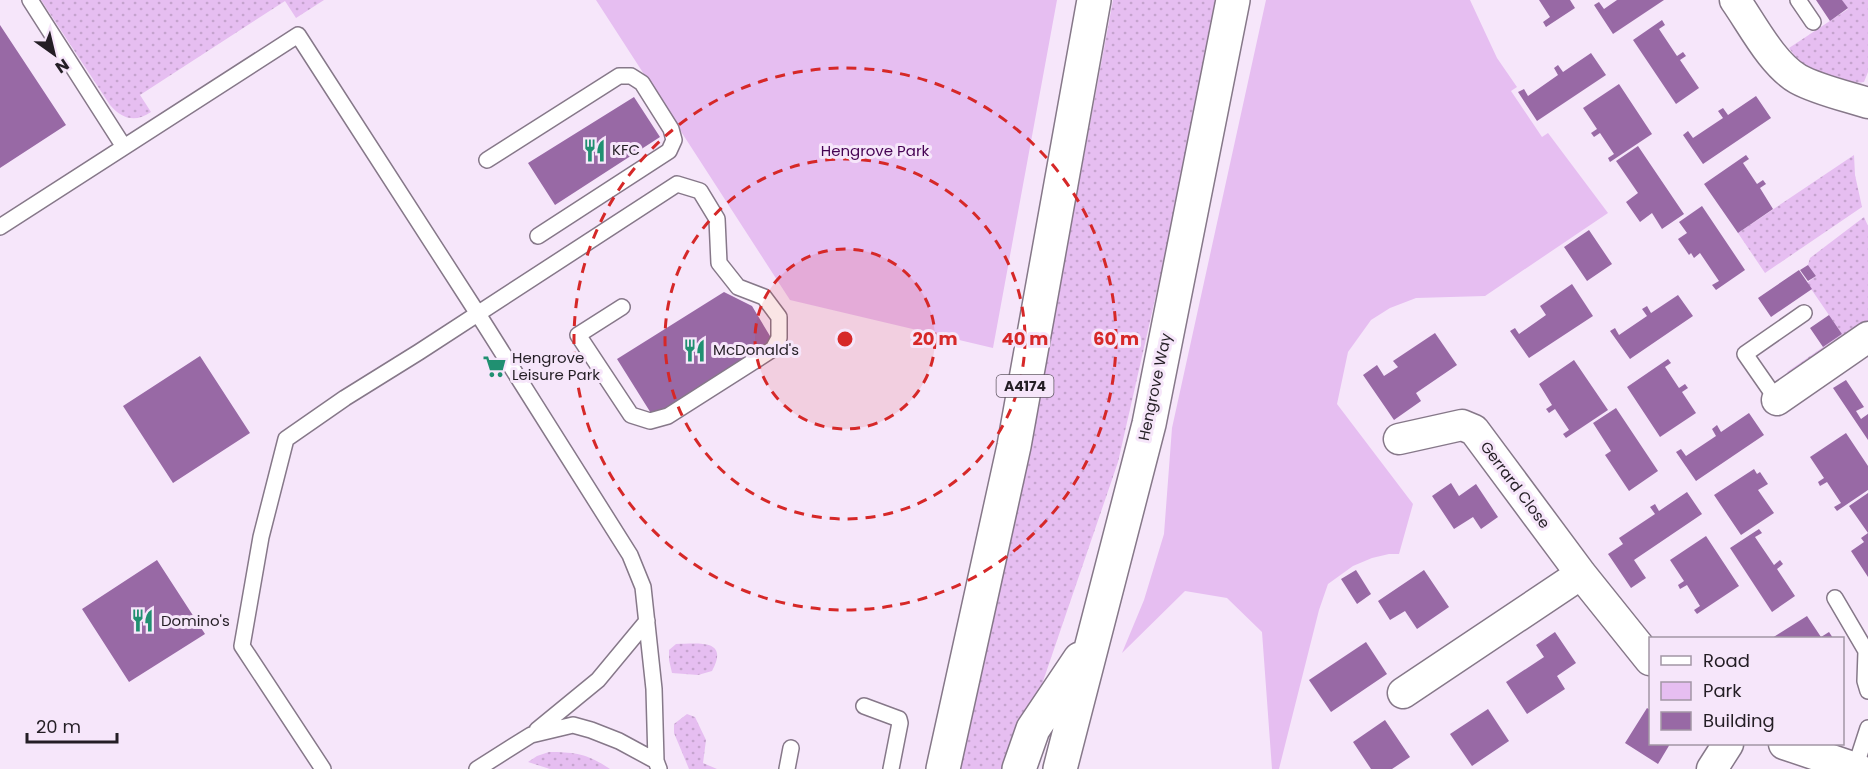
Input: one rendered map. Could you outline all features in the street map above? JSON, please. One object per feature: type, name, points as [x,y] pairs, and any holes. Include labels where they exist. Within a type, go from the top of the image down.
[{"type":"highway","name":"A4174","points":[[943,769],[1014,446],[1094,0]]},
{"type":"highway","name":"Hengrove Way","points":[[1060,769],[1149,424],[1233,0]]},
{"type":"highway","points":[[1019,769],[1033,729],[1095,638]]},
{"type":"street","points":[[1735,0],[1771,52],[1788,72],[1806,83],[1868,103]]},
{"type":"street","points":[[1777,400],[1868,337]]},
{"type":"street","name":"Gerrard Close","points":[[1399,439],[1462,425],[1474,430],[1581,574],[1649,659]]},
{"type":"street","points":[[1402,693],[1581,574]]},
{"type":"street","points":[[1712,769],[1727,745]]},
{"type":"street","points":[[1788,745],[1856,769]]},
{"type":"lane","points":[[30,0],[124,147]]},
{"type":"lane","points":[[1798,0],[1813,22]]},
{"type":"lane","points":[[0,227],[298,35],[630,555],[643,587],[654,688],[653,709],[657,765]]},
{"type":"lane","points":[[487,160],[619,76],[631,76],[642,83],[671,129],[674,140],[669,151],[538,236]]},
{"type":"lane","points":[[323,769],[242,646],[261,537],[286,439],[345,398],[677,184],[700,191],[717,219],[720,263],[738,286],[764,297],[779,317],[778,338],[773,349],[668,416],[650,421],[631,415],[578,335],[622,307]]},
{"type":"lane","points":[[1777,400],[1745,354],[1804,313]]},
{"type":"lane","points":[[1835,598],[1866,651],[1865,681],[1868,691]]},
{"type":"lane","points":[[477,769],[531,735],[598,680],[647,621]]},
{"type":"lane","points":[[864,706],[899,719],[891,769]]},
{"type":"lane","points":[[531,735],[573,725],[619,741],[657,765]]},
{"type":"lane","points":[[1856,769],[1868,728]]},
{"type":"lane","points":[[787,769],[791,748]]},
{"type":"green space","points":[[41,0],[324,0],[296,18],[285,1],[140,95],[151,112],[140,118],[129,118],[119,114],[110,105]]},
{"type":"green space","name":"Hengrove Park","points":[[596,0],[1057,0],[993,348],[790,300]]},
{"type":"green space","points":[[1113,0],[1215,0],[1181,185],[1118,462],[1013,769],[960,769],[1033,431]]},
{"type":"green space","points":[[1266,0],[1470,0],[1497,58],[1517,87],[1511,91],[1542,137],[1548,133],[1608,213],[1485,296],[1416,298],[1390,308],[1371,320],[1348,352],[1337,404],[1413,504],[1399,554],[1372,558],[1353,566],[1328,584],[1319,610],[1279,769],[1272,769],[1262,632],[1227,598],[1185,591],[1122,653],[1144,600],[1164,534],[1172,428]]},
{"type":"green space","points":[[1842,0],[1868,0],[1868,72],[1864,82],[1840,81],[1814,72],[1801,64],[1789,48],[1848,9]]},
{"type":"green space","points":[[1854,155],[1855,175],[1862,207],[1765,273],[1738,233]]},
{"type":"green space","points":[[1864,217],[1868,226],[1868,322],[1789,375],[1787,372],[1842,334],[1807,283],[1816,276],[1808,265],[1810,258]]},
{"type":"green space","points":[[676,644],[701,644],[714,648],[717,653],[712,671],[698,675],[672,673],[669,650]]},
{"type":"green space","points":[[687,714],[695,717],[706,740],[703,763],[717,769],[689,769],[674,733],[674,724]]},
{"type":"green space","points":[[549,752],[581,755],[610,769],[550,769],[528,762]]},
{"type":"building","points":[[1539,0],[1570,0],[1575,8],[1546,27],[1543,22],[1550,17]]},
{"type":"building","points":[[1617,0],[1664,0],[1613,34],[1594,5],[1599,2],[1604,9]]},
{"type":"building","points":[[1816,0],[1842,0],[1848,8],[1830,21]]},
{"type":"building","points":[[1662,20],[1665,25],[1659,29],[1677,56],[1683,52],[1686,56],[1680,60],[1699,88],[1676,104],[1633,40]]},
{"type":"building","points":[[0,25],[66,125],[0,168]]},
{"type":"building","points":[[1591,53],[1606,75],[1537,121],[1518,92],[1524,89],[1528,96],[1558,75],[1554,68],[1558,65],[1563,72]]},
{"type":"building","points":[[1619,84],[1652,134],[1610,162],[1608,158],[1614,154],[1600,133],[1594,137],[1591,133],[1597,129],[1583,108]]},
{"type":"building","points":[[1756,96],[1771,118],[1703,164],[1683,135],[1688,131],[1693,138],[1723,118],[1718,111],[1723,108],[1728,115]]},
{"type":"building","name":"KFC","points":[[634,97],[660,137],[555,205],[528,163]]},
{"type":"building","points":[[1638,146],[1684,214],[1662,229],[1652,213],[1640,222],[1626,202],[1638,193],[1616,161]]},
{"type":"building","points":[[1746,155],[1749,159],[1743,163],[1757,184],[1763,180],[1766,184],[1760,188],[1773,209],[1738,233],[1704,184]]},
{"type":"building","points":[[1702,206],[1745,270],[1716,290],[1712,285],[1719,281],[1700,253],[1694,258],[1691,253],[1689,255],[1678,239],[1687,233],[1679,222]]},
{"type":"building","points":[[1589,230],[1612,264],[1587,281],[1564,247]]},
{"type":"building","points":[[1808,265],[1816,276],[1808,281],[1800,270]]},
{"type":"building","points":[[1799,270],[1812,289],[1771,317],[1758,298]]},
{"type":"building","points":[[1572,284],[1593,316],[1529,358],[1510,331],[1515,328],[1519,334],[1546,315],[1540,306]]},
{"type":"building","name":"McDonald's","points":[[724,292],[752,306],[773,341],[654,418],[617,359]]},
{"type":"building","points":[[1678,295],[1693,316],[1630,359],[1610,331],[1615,328],[1619,335],[1647,316],[1642,309],[1647,306],[1651,313]]},
{"type":"building","points":[[1829,315],[1842,334],[1823,347],[1810,328]]},
{"type":"building","points":[[1435,333],[1457,365],[1416,393],[1421,401],[1394,420],[1363,375],[1377,365],[1384,376],[1398,367],[1393,361]]},
{"type":"building","points":[[200,356],[250,433],[173,483],[123,406]]},
{"type":"building","points":[[1668,359],[1671,363],[1665,367],[1679,388],[1685,384],[1688,388],[1682,392],[1696,413],[1660,437],[1627,387]]},
{"type":"building","points":[[1574,360],[1608,410],[1566,438],[1563,434],[1569,430],[1555,409],[1549,413],[1546,409],[1552,405],[1539,384]]},
{"type":"building","points":[[1846,380],[1864,407],[1856,411],[1861,419],[1868,414],[1868,440],[1833,388]]},
{"type":"building","points":[[1616,408],[1658,471],[1629,491],[1605,455],[1611,451],[1593,423]]},
{"type":"building","points":[[1749,413],[1764,435],[1696,481],[1676,452],[1681,449],[1686,456],[1716,436],[1712,429],[1717,425],[1721,432]]},
{"type":"building","points":[[1846,433],[1868,466],[1868,490],[1837,511],[1834,507],[1841,503],[1827,482],[1820,486],[1818,482],[1824,478],[1810,457]]},
{"type":"building","points":[[1754,469],[1757,474],[1760,472],[1768,484],[1758,490],[1774,513],[1741,535],[1714,495]]},
{"type":"building","points":[[1451,483],[1459,496],[1476,484],[1498,517],[1481,529],[1473,517],[1454,529],[1432,496]]},
{"type":"building","points":[[1687,492],[1702,514],[1634,560],[1646,578],[1631,588],[1608,554],[1623,544],[1619,538],[1655,514],[1650,507],[1655,504],[1659,511]]},
{"type":"building","points":[[1868,493],[1868,533],[1849,506]]},
{"type":"building","points":[[1759,529],[1762,533],[1755,537],[1774,565],[1780,560],[1783,564],[1777,569],[1795,596],[1772,612],[1730,548]]},
{"type":"building","points":[[1868,533],[1868,577],[1851,551],[1864,542],[1861,538]]},
{"type":"building","points":[[1706,536],[1739,586],[1697,614],[1694,610],[1700,606],[1687,585],[1680,589],[1678,585],[1684,581],[1670,560]]},
{"type":"building","name":"Domino's","points":[[157,560],[205,634],[129,682],[82,609]]},
{"type":"building","points":[[1356,570],[1371,594],[1357,604],[1341,579]]},
{"type":"building","points":[[1424,570],[1449,607],[1417,629],[1405,611],[1390,620],[1378,601]]},
{"type":"building","points":[[1807,616],[1821,637],[1774,637]]},
{"type":"building","points":[[1555,632],[1576,663],[1557,676],[1565,689],[1527,714],[1506,682],[1544,657],[1536,645]]},
{"type":"building","points":[[1829,632],[1832,637],[1821,637]]},
{"type":"building","points":[[1366,642],[1387,674],[1331,712],[1309,680]]},
{"type":"building","points":[[1647,708],[1649,709],[1649,745],[1669,745],[1658,764],[1625,743]]},
{"type":"building","points":[[1488,709],[1509,741],[1472,766],[1450,734]]},
{"type":"building","points":[[1385,720],[1410,757],[1392,769],[1371,769],[1353,742]]},
{"type":"place","name":"KFC","points":[[594,150]]},
{"type":"place","name":"McDonald's","points":[[695,350]]},
{"type":"place","name":"Hengrove Leisure Park","points":[[494,367]]},
{"type":"place","name":"Domino's","points":[[143,621]]}]
